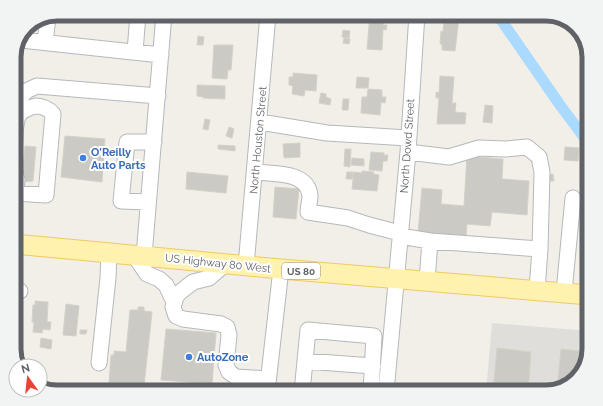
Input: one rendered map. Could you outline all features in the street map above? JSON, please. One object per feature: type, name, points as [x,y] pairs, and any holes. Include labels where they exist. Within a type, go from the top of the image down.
[{"type":"main road","name":"US Highway 80 West","points":[[21,245],[281,270],[582,294]]},
{"type":"street","points":[[135,52],[137,21]]},
{"type":"street","points":[[163,21],[148,202],[139,256],[147,274],[159,279],[166,285],[174,302]]},
{"type":"street","name":"North Houston Street","points":[[246,266],[260,122],[267,21]]},
{"type":"street","name":"North Dowd Street","points":[[387,385],[408,145],[417,21]]},
{"type":"street","points":[[45,42],[47,23]]},
{"type":"street","points":[[25,40],[161,55]]},
{"type":"street","points":[[21,97],[26,91],[37,86],[158,96]]},
{"type":"street","points":[[46,109],[52,88]]},
{"type":"street","points":[[21,113],[35,106],[46,109],[53,114],[46,195],[21,193]]},
{"type":"street","points":[[260,122],[408,145],[449,157],[479,148],[506,149],[527,147],[539,157],[542,172],[540,249],[537,290]]},
{"type":"street","points":[[148,202],[121,201],[127,142],[154,142]]},
{"type":"street","points":[[255,172],[280,174],[299,178],[304,183],[310,196],[308,212],[348,218],[400,235],[430,241],[540,249]]},
{"type":"street","points":[[564,292],[573,198]]},
{"type":"street","points":[[427,281],[430,241]]},
{"type":"street","points":[[99,364],[108,278],[109,253]]},
{"type":"street","points":[[225,264],[209,278],[193,282],[186,287],[176,297],[173,307],[176,316],[180,318],[221,324],[227,327],[229,335],[226,365],[229,372],[236,377],[264,385]]},
{"type":"street","points":[[267,385],[281,270]]},
{"type":"street","points":[[303,385],[308,330],[374,336],[372,385]]},
{"type":"street","points":[[305,361],[373,366]]},
{"type":"shaded area","points":[[492,323],[582,330],[582,349],[580,360],[576,369],[564,380],[550,385],[487,385]]},
{"type":"building","points":[[369,21],[383,21],[383,25],[387,25],[386,30],[383,29],[382,50],[367,49]]},
{"type":"building","points":[[444,21],[459,21],[455,51],[442,50],[442,44],[440,44],[441,31],[443,32]]},
{"type":"building","points":[[343,30],[350,31],[349,38],[342,37]]},
{"type":"building","points":[[198,36],[204,37],[203,45],[197,45]]},
{"type":"building","points":[[344,38],[350,39],[349,44],[343,43]]},
{"type":"building","points":[[214,45],[233,45],[231,70],[228,70],[227,79],[212,78]]},
{"type":"building","points":[[293,73],[317,75],[316,91],[305,90],[304,96],[292,94],[293,86],[289,85],[289,77],[293,77]]},
{"type":"building","points":[[440,76],[454,77],[452,103],[456,103],[455,112],[466,113],[465,124],[437,124],[439,98],[436,98],[436,92],[439,93]]},
{"type":"building","points":[[357,77],[369,78],[368,88],[356,88]]},
{"type":"building","points":[[197,85],[225,86],[225,99],[203,98],[197,96]]},
{"type":"building","points":[[368,89],[382,90],[382,97],[386,97],[385,103],[381,102],[380,115],[361,113],[362,97],[367,97]]},
{"type":"building","points":[[321,93],[326,94],[326,97],[331,99],[330,105],[319,103]]},
{"type":"building","points":[[343,99],[349,99],[348,110],[342,110]]},
{"type":"building","points":[[485,105],[493,106],[492,123],[483,122]]},
{"type":"building","points":[[205,119],[210,120],[208,130],[203,129]]},
{"type":"building","points":[[229,127],[234,129],[232,138],[226,136]]},
{"type":"building","name":"O'Reilly Auto Parts","points":[[65,136],[105,139],[102,182],[61,177]]},
{"type":"building","points":[[300,143],[300,157],[284,158],[283,144]]},
{"type":"building","points":[[218,145],[235,146],[235,151],[218,149]]},
{"type":"building","points":[[25,146],[36,147],[33,181],[22,182]]},
{"type":"building","points":[[565,147],[579,148],[578,161],[564,160]]},
{"type":"building","points":[[345,149],[351,149],[350,167],[344,166]]},
{"type":"building","points":[[371,152],[384,153],[384,155],[388,155],[387,161],[383,161],[382,171],[369,170]]},
{"type":"building","points":[[467,156],[503,159],[502,179],[529,181],[527,215],[492,212],[490,226],[467,224],[466,237],[418,233],[422,188],[442,190],[441,204],[464,206]]},
{"type":"building","points":[[352,158],[364,159],[364,166],[351,165]]},
{"type":"building","points":[[362,171],[374,172],[373,174],[379,175],[377,191],[352,189],[354,172],[362,173]]},
{"type":"building","points":[[187,172],[228,176],[226,193],[186,189]]},
{"type":"building","points":[[347,172],[353,172],[353,179],[346,179]]},
{"type":"building","points":[[553,174],[554,181],[548,181],[548,175]]},
{"type":"building","points":[[275,187],[299,189],[296,219],[273,217]]},
{"type":"building","points":[[35,301],[48,302],[47,322],[51,322],[50,330],[43,329],[42,333],[33,332],[33,305],[35,305]]},
{"type":"building","points":[[66,304],[79,306],[76,336],[63,335]]},
{"type":"building","points":[[138,307],[144,307],[144,311],[152,312],[144,385],[109,383],[111,355],[114,355],[114,351],[126,352],[130,310],[138,310]]},
{"type":"building","name":"AutoZone","points":[[166,329],[216,333],[212,384],[161,380]]},
{"type":"building","points":[[80,330],[87,330],[86,334],[80,334]]},
{"type":"building","points":[[41,338],[52,340],[51,349],[40,347]]},
{"type":"building","points":[[497,348],[531,352],[529,385],[494,385]]},
{"type":"building","points":[[561,349],[582,351],[576,369],[568,377],[558,383]]},
{"type":"waterway","points":[[502,21],[582,135]]},
{"type":"place","name":"O'Reilly Auto Parts","points":[[83,158]]},
{"type":"place","name":"AutoZone","points":[[189,357]]}]
